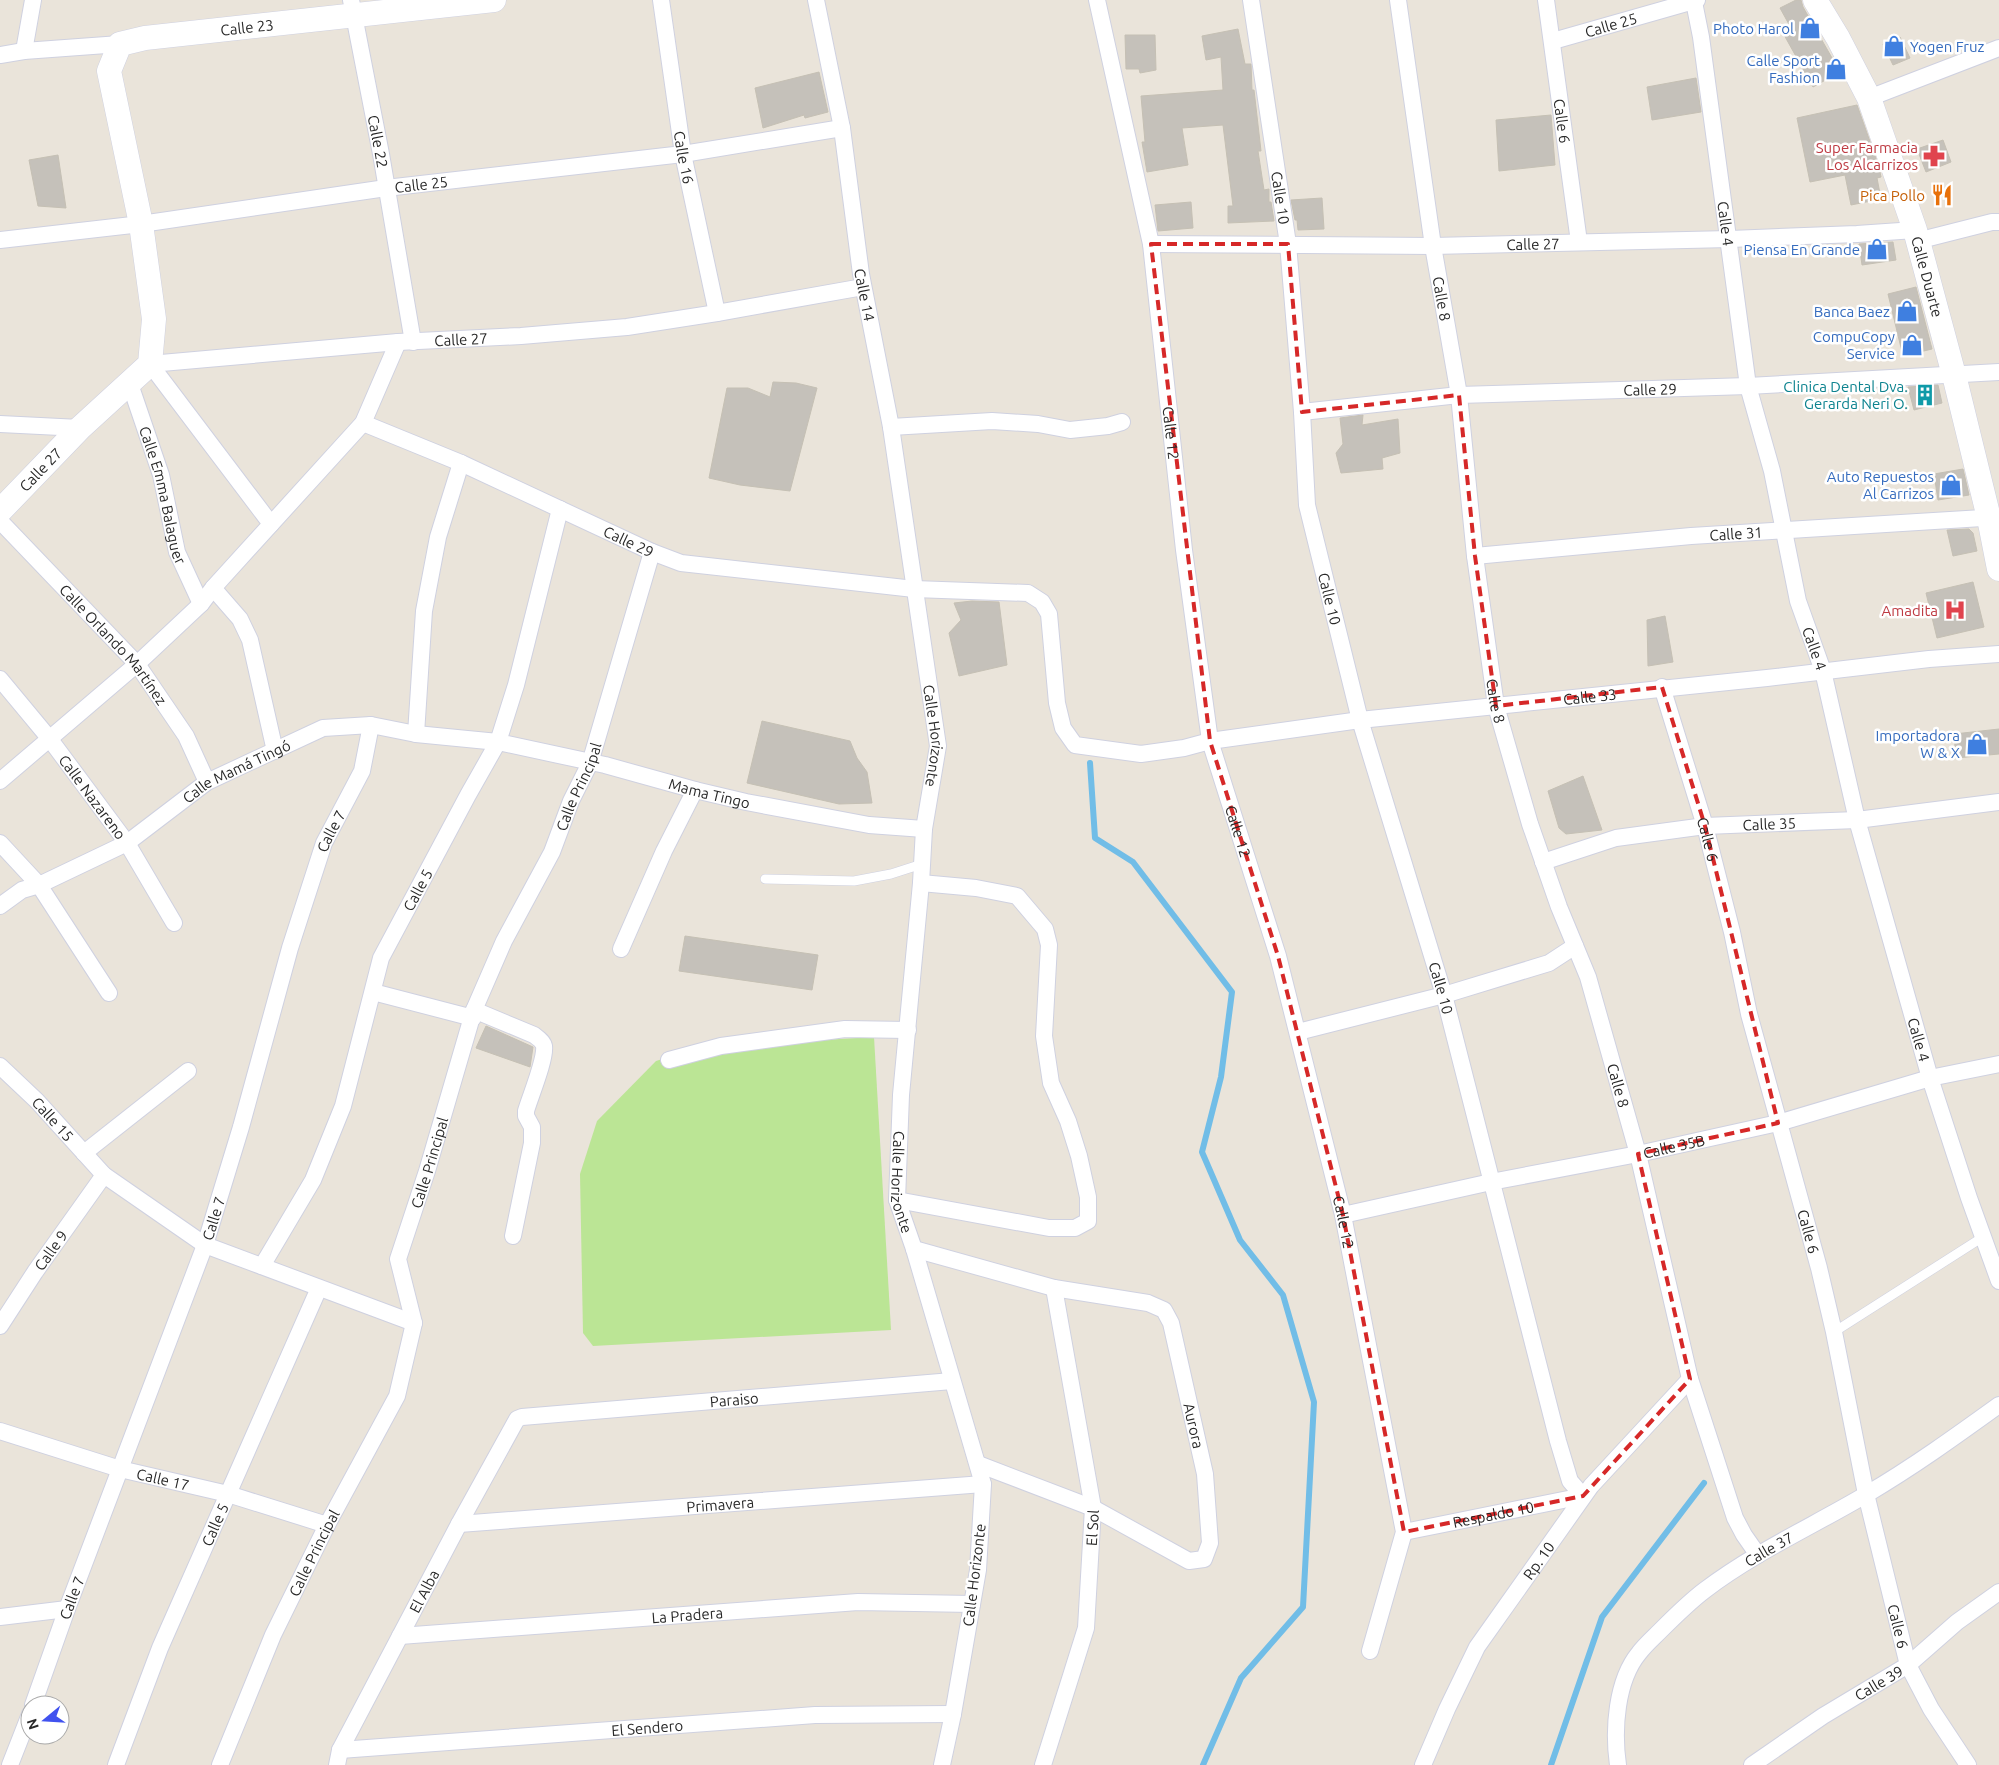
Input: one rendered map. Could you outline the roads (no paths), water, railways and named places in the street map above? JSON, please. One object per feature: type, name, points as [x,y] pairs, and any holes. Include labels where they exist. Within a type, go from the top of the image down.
[{"type":"street","points":[[24,51],[33,0]]},
{"type":"street","name":"Calle 23","points":[[0,55],[24,51],[120,44],[145,38],[352,8],[494,0]]},
{"type":"street","name":"Calle 16","points":[[661,0],[682,154],[717,313]]},
{"type":"street","name":"Calle 14","points":[[816,0],[842,128],[864,287],[891,427],[914,589]]},
{"type":"street","name":"Calle 12","points":[[1097,0],[1151,244],[1184,550],[1210,741],[1278,956],[1343,1215],[1404,1532],[1370,1651]]},
{"type":"street","name":"Calle 10","points":[[1251,0],[1288,244],[1302,412],[1307,505],[1360,720],[1444,995],[1570,1481],[1584,1496]]},
{"type":"street","name":"Calle 8","points":[[1398,0],[1433,246],[1459,395],[1475,556],[1496,706],[1530,824],[1588,976],[1638,1154],[1690,1379],[1735,1518],[1758,1555]]},
{"type":"street","name":"Calle 6","points":[[1546,0],[1579,242]]},
{"type":"street","name":"Calle Duarte","points":[[1815,0],[1838,38],[1869,98],[1916,236],[1994,517],[1999,569]]},
{"type":"street","name":"Calle 25","points":[[1553,41],[1695,1]]},
{"type":"street","name":"Calle 4","points":[[1695,1],[1702,37],[1730,239],[1748,386],[1764,440],[1785,530],[1798,601],[1823,671],[1857,820],[1930,1078],[1999,1280]]},
{"type":"street","name":"Calle 22","points":[[352,8],[381,154],[405,342]]},
{"type":"street","points":[[120,44],[109,71],[141,224],[154,319],[150,364],[272,524]]},
{"type":"street","points":[[1869,98],[1999,48]]},
{"type":"street","name":"Calle 25","points":[[0,240],[141,224],[386,188],[682,154],[842,128]]},
{"type":"street","name":"Calle 27","points":[[1151,244],[1433,246],[1857,234],[1916,236],[1999,222]]},
{"type":"street","name":"Calle 27","points":[[0,511],[80,428],[150,364],[405,342],[521,336],[627,327],[864,287]]},
{"type":"street","points":[[0,781],[137,664],[202,604],[213,588],[363,423],[405,342]]},
{"type":"street","name":"Calle 29","points":[[1302,412],[1459,395],[1748,386],[1999,372]]},
{"type":"street","name":"Calle Emma Balaguer","points":[[130,384],[161,475],[177,552],[202,604]]},
{"type":"street","points":[[891,427],[992,421],[1038,424],[1070,430],[1108,426],[1122,422]]},
{"type":"street","name":"Calle 29","points":[[363,423],[461,463],[652,552],[681,563],[914,589],[1028,593],[1042,602],[1049,614],[1057,704],[1064,728],[1075,745],[1141,754],[1184,748]]},
{"type":"street","name":"Calle 27","points":[[0,424],[80,428]]},
{"type":"street","points":[[416,734],[424,611],[438,537],[461,463]]},
{"type":"street","name":"Calle 5","points":[[262,1266],[313,1180],[343,1106],[381,958],[468,794],[498,742],[516,685],[560,509]]},
{"type":"street","name":"Calle 31","points":[[1475,556],[1691,536],[1994,517]]},
{"type":"street","name":"Calle Orlando Martínez","points":[[0,521],[137,664],[186,736],[207,782]]},
{"type":"street","name":"Calle Principal","points":[[220,1765],[273,1635],[327,1525],[397,1396],[414,1323],[398,1259],[427,1172],[474,1014],[504,941],[552,852],[570,801],[590,762],[652,552]]},
{"type":"street","points":[[213,588],[240,619],[250,640],[275,751]]},
{"type":"street","name":"Calle Horizonte","points":[[914,589],[938,746],[924,829],[921,883],[901,1095],[897,1200],[914,1249],[983,1484],[978,1570],[954,1714],[942,1765]]},
{"type":"street","name":"Calle 33","points":[[1184,748],[1210,741],[1360,720],[1929,659],[1999,654]]},
{"type":"street","name":"Calle Nazareno","points":[[0,679],[49,738],[127,843],[174,923]]},
{"type":"street","name":"Calle 6","points":[[1662,688],[1705,826],[1732,932],[1749,1014],[1819,1268],[1834,1332],[1866,1494],[1908,1665],[1961,1762]]},
{"type":"street","name":"Calle Mamá Tingó","points":[[0,906],[22,890],[39,885],[127,843],[207,782],[323,728],[371,725],[416,734],[498,742]]},
{"type":"street","name":"Calle 7","points":[[37,1695],[67,1609],[205,1245],[241,1127],[290,948],[324,843],[362,771],[371,725]]},
{"type":"street","name":"Mama Tingo","points":[[498,742],[605,765],[746,802],[869,825],[924,829]]},
{"type":"street","points":[[621,949],[664,851],[695,790]]},
{"type":"street","name":"Calle 35","points":[[1543,862],[1616,838],[1705,826],[1857,820],[1999,802]]},
{"type":"street","points":[[0,843],[39,885],[109,993]]},
{"type":"street","points":[[897,1200],[1049,1228],[1075,1228],[1088,1221],[1088,1196],[1079,1156],[1068,1121],[1051,1083],[1044,1036],[1049,945],[1045,929],[1017,896],[976,888],[921,883]]},
{"type":"street","points":[[1298,1032],[1444,995],[1549,963],[1575,946]]},
{"type":"street","points":[[373,992],[474,1014],[534,1035],[542,1040],[544,1046],[543,1056],[526,1111],[526,1116],[532,1128],[532,1143],[513,1236]]},
{"type":"street","points":[[669,1060],[721,1046],[845,1029],[908,1030]]},
{"type":"street","name":"Calle 35B","points":[[1343,1215],[1491,1182],[1638,1154],[1778,1123],[1930,1078],[1999,1064]]},
{"type":"street","name":"Calle 15","points":[[0,1066],[37,1101],[104,1176],[205,1245],[414,1323]]},
{"type":"street","points":[[84,1153],[188,1072]]},
{"type":"street","name":"Calle 9","points":[[0,1326],[35,1272],[104,1176]]},
{"type":"street","points":[[914,1249],[1054,1288]]},
{"type":"street","name":"Calle 5","points":[[116,1765],[160,1648],[319,1288]]},
{"type":"street","name":"Aurora","points":[[1054,1288],[1148,1303],[1164,1310],[1171,1323],[1205,1474],[1210,1543],[1204,1559],[1189,1561],[1093,1508]]},
{"type":"street","name":"El Sol","points":[[1043,1765],[1086,1628],[1093,1508],[1054,1288]]},
{"type":"street","name":"Rp. 10","points":[[1423,1765],[1477,1647],[1584,1496],[1690,1379]]},
{"type":"street","name":"Paraiso","points":[[517,1419],[532,1416],[952,1380]]},
{"type":"street","name":"Calle 37","points":[[1618,1759],[1618,1706],[1624,1678],[1638,1653],[1705,1590],[1758,1555],[1866,1494],[1926,1457],[1999,1405]]},
{"type":"street","name":"El Alba","points":[[339,1757],[458,1524],[517,1419]]},
{"type":"street","name":"Calle 17","points":[[0,1431],[120,1469],[228,1494],[327,1525]]},
{"type":"street","points":[[978,1464],[1093,1508]]},
{"type":"street","name":"Primavera","points":[[458,1524],[983,1484]]},
{"type":"street","name":"Respaldo 10","points":[[1404,1532],[1584,1496]]},
{"type":"street","name":"Calle 39","points":[[1752,1765],[1824,1716],[1908,1665],[1957,1622],[1999,1592]]},
{"type":"street","name":"La Pradera","points":[[400,1636],[858,1602],[972,1604]]},
{"type":"street","points":[[0,1617],[67,1609]]},
{"type":"street","name":"El Sendero","points":[[339,1757],[815,1715],[954,1714]]},
{"type":"street","points":[[10,1765],[20,1740]]},
{"type":"lane","points":[[765,879],[854,881],[891,874],[922,864]]},
{"type":"lane","points":[[1834,1332],[1983,1237]]},
{"type":"waterway","points":[[1090,763],[1095,838],[1133,862],[1232,992],[1221,1077],[1202,1152],[1240,1240],[1283,1295],[1314,1402],[1303,1607],[1241,1678],[1203,1765]]},
{"type":"waterway","points":[[1551,1765],[1602,1617],[1704,1483]]},
{"type":"place","name":"Photo Harol","points":[[1810,28]]},
{"type":"place","name":"Yogen Fruz","points":[[1894,46]]},
{"type":"place","name":"Calle Sport Fashion","points":[[1836,69]]},
{"type":"place","name":"Super Farmacia Los Alcarrizos","points":[[1934,156]]},
{"type":"place","name":"Pica Pollo","points":[[1942,195]]},
{"type":"place","name":"Piensa En Grande","points":[[1877,249]]},
{"type":"place","name":"Banca Baez","points":[[1907,311]]},
{"type":"place","name":"CompuCopy Service","points":[[1912,345]]},
{"type":"place","name":"Clinica Dental Dva. Gerarda Neri O.","points":[[1925,395]]},
{"type":"place","name":"Auto Repuestos Al Carrizos","points":[[1951,485]]},
{"type":"place","name":"Amadita","points":[[1955,610]]},
{"type":"place","name":"Importadora W & X","points":[[1977,744]]}]
